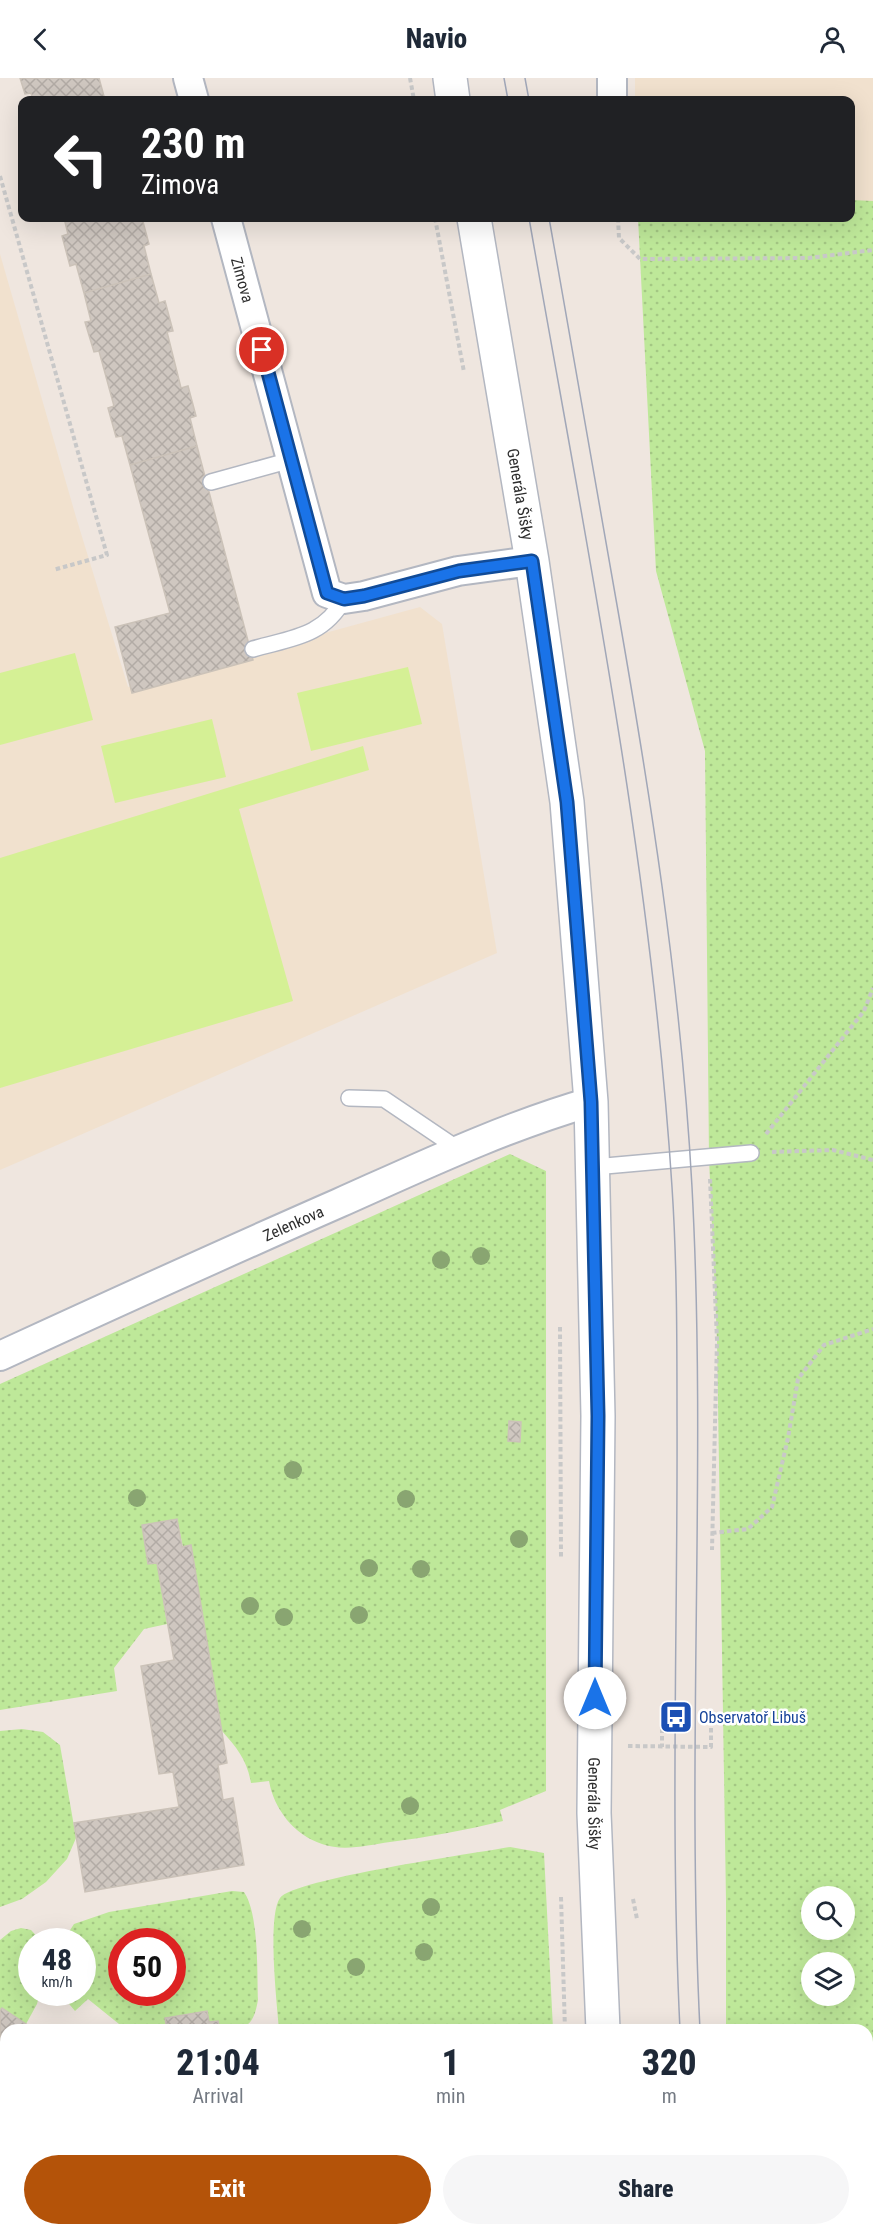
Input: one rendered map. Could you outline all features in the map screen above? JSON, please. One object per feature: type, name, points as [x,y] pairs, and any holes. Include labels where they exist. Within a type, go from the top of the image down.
[{"type":"main road","points":[[450,78],[452,96]]},
{"type":"main road","name":"Generála Šišky","points":[[475,222],[532,561],[567,802],[591,1102],[598,1416],[594,1813],[603,2024]]},
{"type":"street","points":[[188,78],[193,96]]},
{"type":"street","points":[[612,78],[612,96]]},
{"type":"street","name":"Zimova","points":[[227,222],[327,593],[344,599]]},
{"type":"street","points":[[344,599],[364,596],[459,571],[532,561]]},
{"type":"street","name":"Zelenkova","points":[[0,1356],[458,1149],[556,1112],[591,1102]]},
{"type":"lane","points":[[211,482],[291,460]]},
{"type":"lane","points":[[253,649],[317,629],[337,611],[344,599]]},
{"type":"lane","points":[[349,1098],[384,1099],[458,1149]]},
{"type":"lane","points":[[594,1167],[751,1153]]},
{"type":"path","points":[[410,78],[413,96]]},
{"type":"path","points":[[0,176],[107,555],[53,570]]},
{"type":"path","points":[[436,222],[465,380]]},
{"type":"path","points":[[618,222],[619,238],[640,259],[809,258],[873,250]]},
{"type":"path","points":[[751,1153],[864,1011],[873,988]]},
{"type":"path","points":[[799,1151],[833,1150],[873,1160]]},
{"type":"path","points":[[709,1158],[717,1340],[712,1550]]},
{"type":"path","points":[[560,1319],[561,1567]]},
{"type":"path","points":[[712,1533],[748,1529],[772,1507],[788,1438],[798,1379],[824,1345],[873,1329]]},
{"type":"path","points":[[662,1720],[662,1747]]},
{"type":"path","points":[[595,1745],[711,1747],[711,1722]]},
{"type":"path","points":[[561,1890],[565,2024]]},
{"type":"shaded area","points":[[635,78],[873,78],[873,202],[855,201],[855,96],[635,96]]},
{"type":"shaded area","points":[[0,254],[128,687],[420,607],[442,624],[497,953],[0,1170]]},
{"type":"green space","points":[[855,200],[873,201],[873,2024],[726,2024],[717,1340],[709,1158],[705,751],[656,571],[638,222],[855,222]]},
{"type":"green space","points":[[75,653],[93,720],[0,745],[0,673]]},
{"type":"green space","points":[[408,667],[422,724],[311,751],[297,693]]},
{"type":"green space","points":[[212,719],[226,777],[115,803],[101,746]]},
{"type":"green space","points":[[363,746],[369,770],[239,809],[293,1001],[0,1088],[0,858]]},
{"type":"green space","points":[[510,1154],[546,1171],[546,1791],[500,1810],[503,1821],[433,1836],[347,1848],[322,1844],[303,1834],[287,1820],[281,1811],[275,1801],[269,1781],[251,1783],[241,1755],[222,1731],[177,1519],[142,1525],[148,1563],[157,1563],[167,1624],[144,1629],[114,1668],[117,1691],[0,1710],[0,1384]],"holes":[[[509,1421],[521,1423],[519,1442],[508,1441]]]},
{"type":"green space","points":[[22,1729],[43,1732],[60,1745],[76,1838],[67,1859],[46,1882],[22,1899],[0,1907],[0,1731]]},
{"type":"green space","points":[[510,1847],[544,1853],[553,2024],[279,2024],[273,1941],[276,1908],[280,1898],[317,1883]]},
{"type":"green space","points":[[232,1891],[244,1892],[249,1902],[255,1928],[258,2000],[254,2016],[248,2024],[219,2024],[218,2021],[209,2022],[207,2011],[165,2018],[166,2024],[119,2024],[96,2005],[96,1928],[71,1928],[74,1924],[109,1912]]},
{"type":"green space","points":[[18,1929],[18,2006],[36,2006],[26,2024],[2,2008],[0,2010],[0,1940],[11,1931]]},
{"type":"green space","points":[[71,2006],[80,2006],[75,2011]]},
{"type":"building","points":[[20,78],[99,78],[104,96],[32,96],[31,93],[25,94]]},
{"type":"building","points":[[65,222],[143,222],[149,244],[144,246],[151,274],[84,293],[76,264],[70,266],[62,236],[68,234]]},
{"type":"building","points":[[151,274],[159,303],[165,301],[173,331],[167,332],[181,388],[188,386],[196,416],[190,418],[197,446],[130,465],[122,436],[116,437],[108,408],[114,406],[99,351],[94,352],[85,322],[91,321],[84,293]]},
{"type":"building","points":[[197,446],[253,660],[132,693],[115,627],[170,613],[130,465]]},
{"type":"building","points":[[509,1421],[521,1422],[520,1442],[508,1441]]},
{"type":"building","points":[[177,1519],[182,1547],[191,1545],[227,1763],[218,1765],[223,1800],[233,1798],[244,1865],[85,1892],[74,1823],[179,1807],[173,1772],[159,1774],[141,1666],[174,1660],[157,1563],[148,1564],[142,1525]]},
{"type":"building","points":[[2,2008],[26,2024],[0,2024]]},
{"type":"building","points":[[207,2011],[209,2022],[218,2021],[219,2024],[166,2024],[165,2018]]},
{"type":"tram line","points":[[504,78],[507,96]]},
{"type":"tram line","points":[[525,78],[528,96]]},
{"type":"tram line","points":[[530,222],[614,700],[649,943],[662,1065],[675,1244],[677,1493],[675,1876],[680,2024]]},
{"type":"tram line","points":[[550,222],[651,811],[672,961],[687,1111],[692,1187],[698,1397],[695,1819],[700,2024]]},
{"type":"place","name":"Observatoř Libuš","points":[[676,1717]]},
{"type":"route","points":[[262,350],[327,593],[344,599],[364,596],[459,571],[532,561],[567,802],[591,1102],[598,1416],[595,1698]]}]
